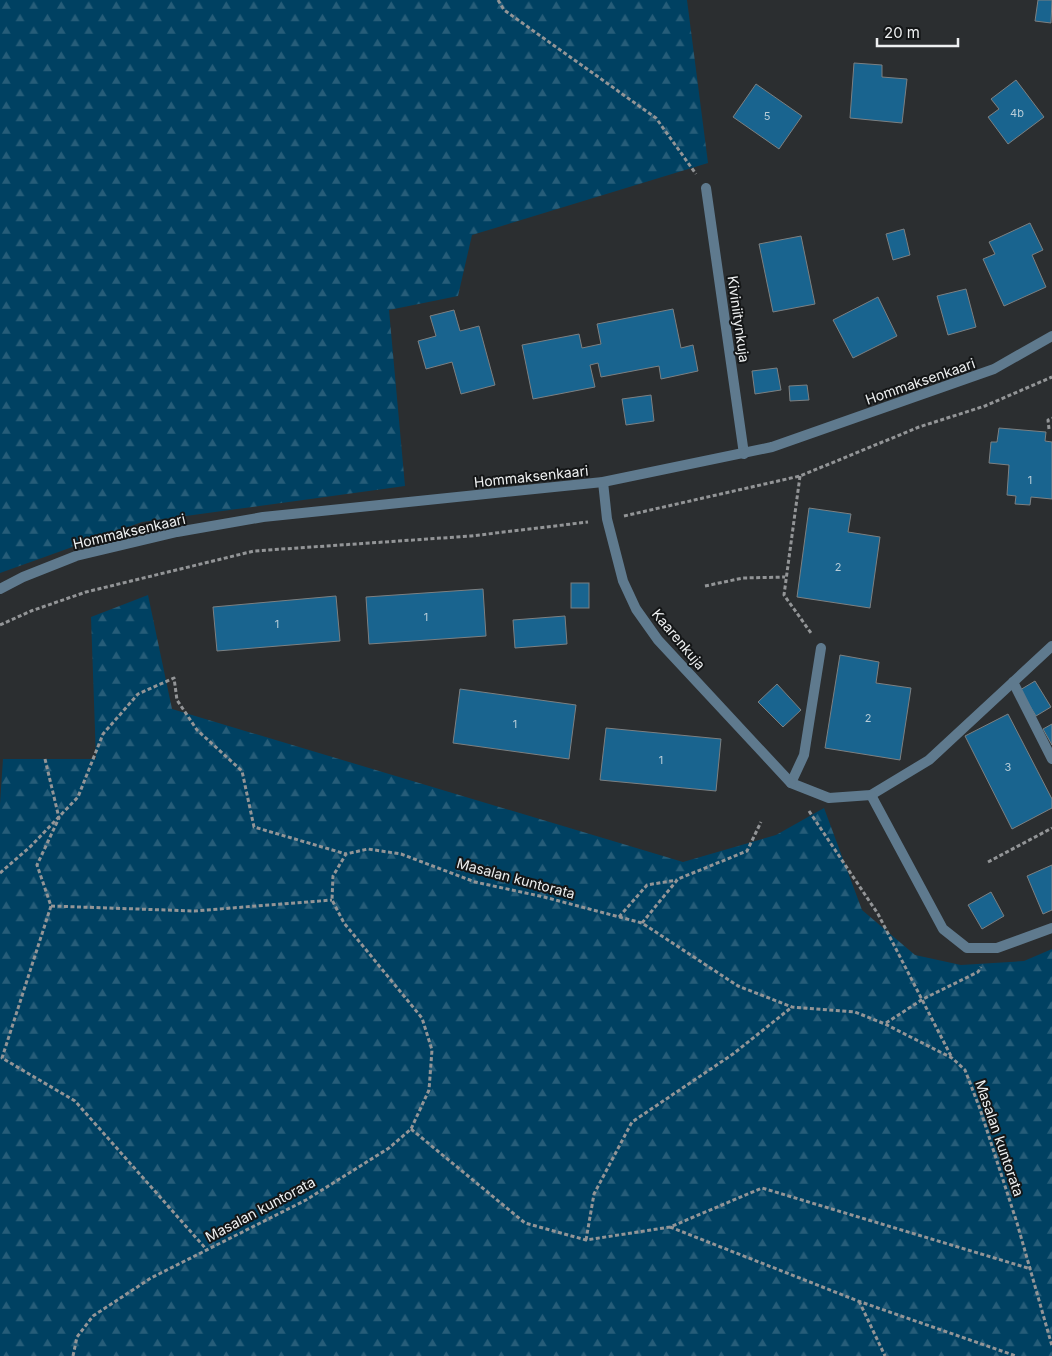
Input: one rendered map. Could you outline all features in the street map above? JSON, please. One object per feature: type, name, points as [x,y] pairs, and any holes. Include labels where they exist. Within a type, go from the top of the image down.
[{"type":"street","name":"Kiviniitynkuja","points":[[706,188],[744,454]]},
{"type":"street","name":"Hommaksenkaari","points":[[0,589],[76,556],[186,530],[263,517],[603,482],[744,454],[772,447],[994,369],[1052,336]]},
{"type":"street","name":"Kaarenkuja","points":[[603,482],[607,520],[623,581],[636,610],[658,640],[791,784]]},
{"type":"street","points":[[821,648],[804,755],[791,784],[829,798],[871,795],[929,760],[1052,646]]},
{"type":"street","points":[[1013,682],[1052,759]]},
{"type":"street","points":[[871,795],[943,929],[967,948],[997,948],[1052,928]]},
{"type":"path","points":[[498,0],[504,10],[656,118],[706,188]]},
{"type":"path","points":[[0,625],[31,611],[86,592],[254,551],[471,536],[607,520],[800,476],[919,427],[985,406],[1052,376]]},
{"type":"path","points":[[1049,429],[1048,420],[1052,418]]},
{"type":"path","points":[[800,476],[784,595],[821,648]]},
{"type":"path","points":[[705,586],[743,578],[785,577]]},
{"type":"path","points":[[0,873],[31,846],[78,797],[103,734],[138,694],[174,678],[177,700],[197,730],[242,770],[254,828],[346,854],[334,876],[332,900],[194,911],[52,906]]},
{"type":"path","points":[[45,759],[59,818],[37,865],[52,906],[1,1058],[75,1101],[207,1250]]},
{"type":"path","points":[[791,784],[878,914],[952,1058]]},
{"type":"path","points":[[619,917],[647,885],[678,880],[746,851],[760,822]]},
{"type":"path","points":[[988,862],[1052,828]]},
{"type":"path","name":"Masalan kuntorata","points":[[346,854],[368,849],[401,854],[476,882],[544,897],[642,923],[738,986],[792,1007],[855,1012],[885,1024],[952,1058],[965,1070],[980,1109],[1031,1268],[1052,1346]]},
{"type":"path","points":[[642,923],[678,880]]},
{"type":"path","name":"Masalan kuntorata","points":[[73,1356],[77,1337],[93,1316],[151,1278],[306,1200],[389,1148],[411,1129],[429,1090],[432,1050],[422,1018],[344,923],[332,900]]},
{"type":"path","points":[[885,1024],[923,999],[978,972],[997,948]]},
{"type":"path","points":[[586,1240],[594,1194],[632,1122],[734,1054],[792,1007]]},
{"type":"path","points":[[411,1129],[525,1223],[586,1240],[670,1227],[762,1188],[1031,1268]]},
{"type":"path","points":[[670,1227],[858,1300],[1016,1356]]},
{"type":"path","points":[[858,1300],[885,1356]]},
{"type":"green space","points":[[0,0],[687,0],[708,163],[472,235],[458,296],[389,310],[405,486],[142,522],[0,573]]},
{"type":"green space","points":[[148,595],[172,709],[683,862],[776,835],[824,808],[862,910],[915,955],[961,965],[1024,961],[1052,949],[1052,1356],[0,1356],[0,804],[3,759],[96,759],[91,617]]},
{"type":"building","points":[[1038,0],[1052,0],[1051,23],[1035,21]]},
{"type":"building","points":[[854,63],[882,65],[882,77],[907,79],[902,123],[850,118]]},
{"type":"building","points":[[1016,80],[1044,117],[1008,144],[988,117],[999,109],[991,99]]},
{"type":"building","points":[[756,84],[802,116],[779,149],[733,117]]},
{"type":"building","points":[[1030,223],[1043,250],[1032,255],[1046,287],[1004,306],[983,259],[995,254],[989,242]]},
{"type":"building","points":[[904,229],[910,255],[893,260],[886,234]]},
{"type":"building","points":[[801,236],[815,304],[773,312],[759,244]]},
{"type":"building","points":[[966,289],[976,327],[948,335],[937,296]]},
{"type":"building","points":[[878,297],[897,336],[853,358],[833,320]]},
{"type":"building","points":[[673,309],[681,348],[693,345],[698,371],[661,379],[659,366],[601,377],[598,363],[590,365],[595,387],[533,399],[522,345],[579,334],[582,348],[601,344],[597,324]]},
{"type":"building","points":[[454,310],[460,331],[479,326],[495,385],[461,394],[452,362],[426,369],[418,341],[436,336],[430,316]]},
{"type":"building","points":[[777,368],[781,390],[755,394],[752,371]]},
{"type":"building","points":[[807,385],[809,400],[790,401],[789,386]]},
{"type":"building","points":[[651,395],[654,421],[626,425],[622,399]]},
{"type":"building","points":[[999,428],[1046,432],[1045,441],[1052,442],[1052,499],[1031,497],[1030,505],[1015,504],[1016,496],[1007,495],[1009,465],[989,463],[991,442],[997,442]]},
{"type":"building","points":[[809,508],[851,514],[848,532],[880,537],[870,608],[797,597]]},
{"type":"building","points":[[571,583],[589,583],[589,608],[571,608]]},
{"type":"building","points":[[483,589],[486,636],[369,644],[366,597]]},
{"type":"building","points":[[336,596],[340,641],[217,651],[213,607]]},
{"type":"building","points":[[565,616],[567,644],[515,648],[513,620]]},
{"type":"building","points":[[840,655],[879,662],[876,683],[911,688],[900,760],[825,748]]},
{"type":"building","points":[[1035,681],[1051,707],[1036,716],[1020,690]]},
{"type":"building","points":[[777,684],[801,710],[783,727],[758,702]]},
{"type":"building","points":[[460,689],[576,705],[569,759],[453,743]]},
{"type":"building","points":[[1008,714],[1052,799],[1052,808],[1012,829],[965,736]]},
{"type":"building","points":[[1052,724],[1052,745],[1043,729]]},
{"type":"building","points":[[606,728],[721,739],[716,791],[600,780]]},
{"type":"building","points":[[1052,865],[1052,910],[1043,914],[1027,876]]},
{"type":"building","points":[[991,892],[1004,916],[982,929],[968,905]]}]
